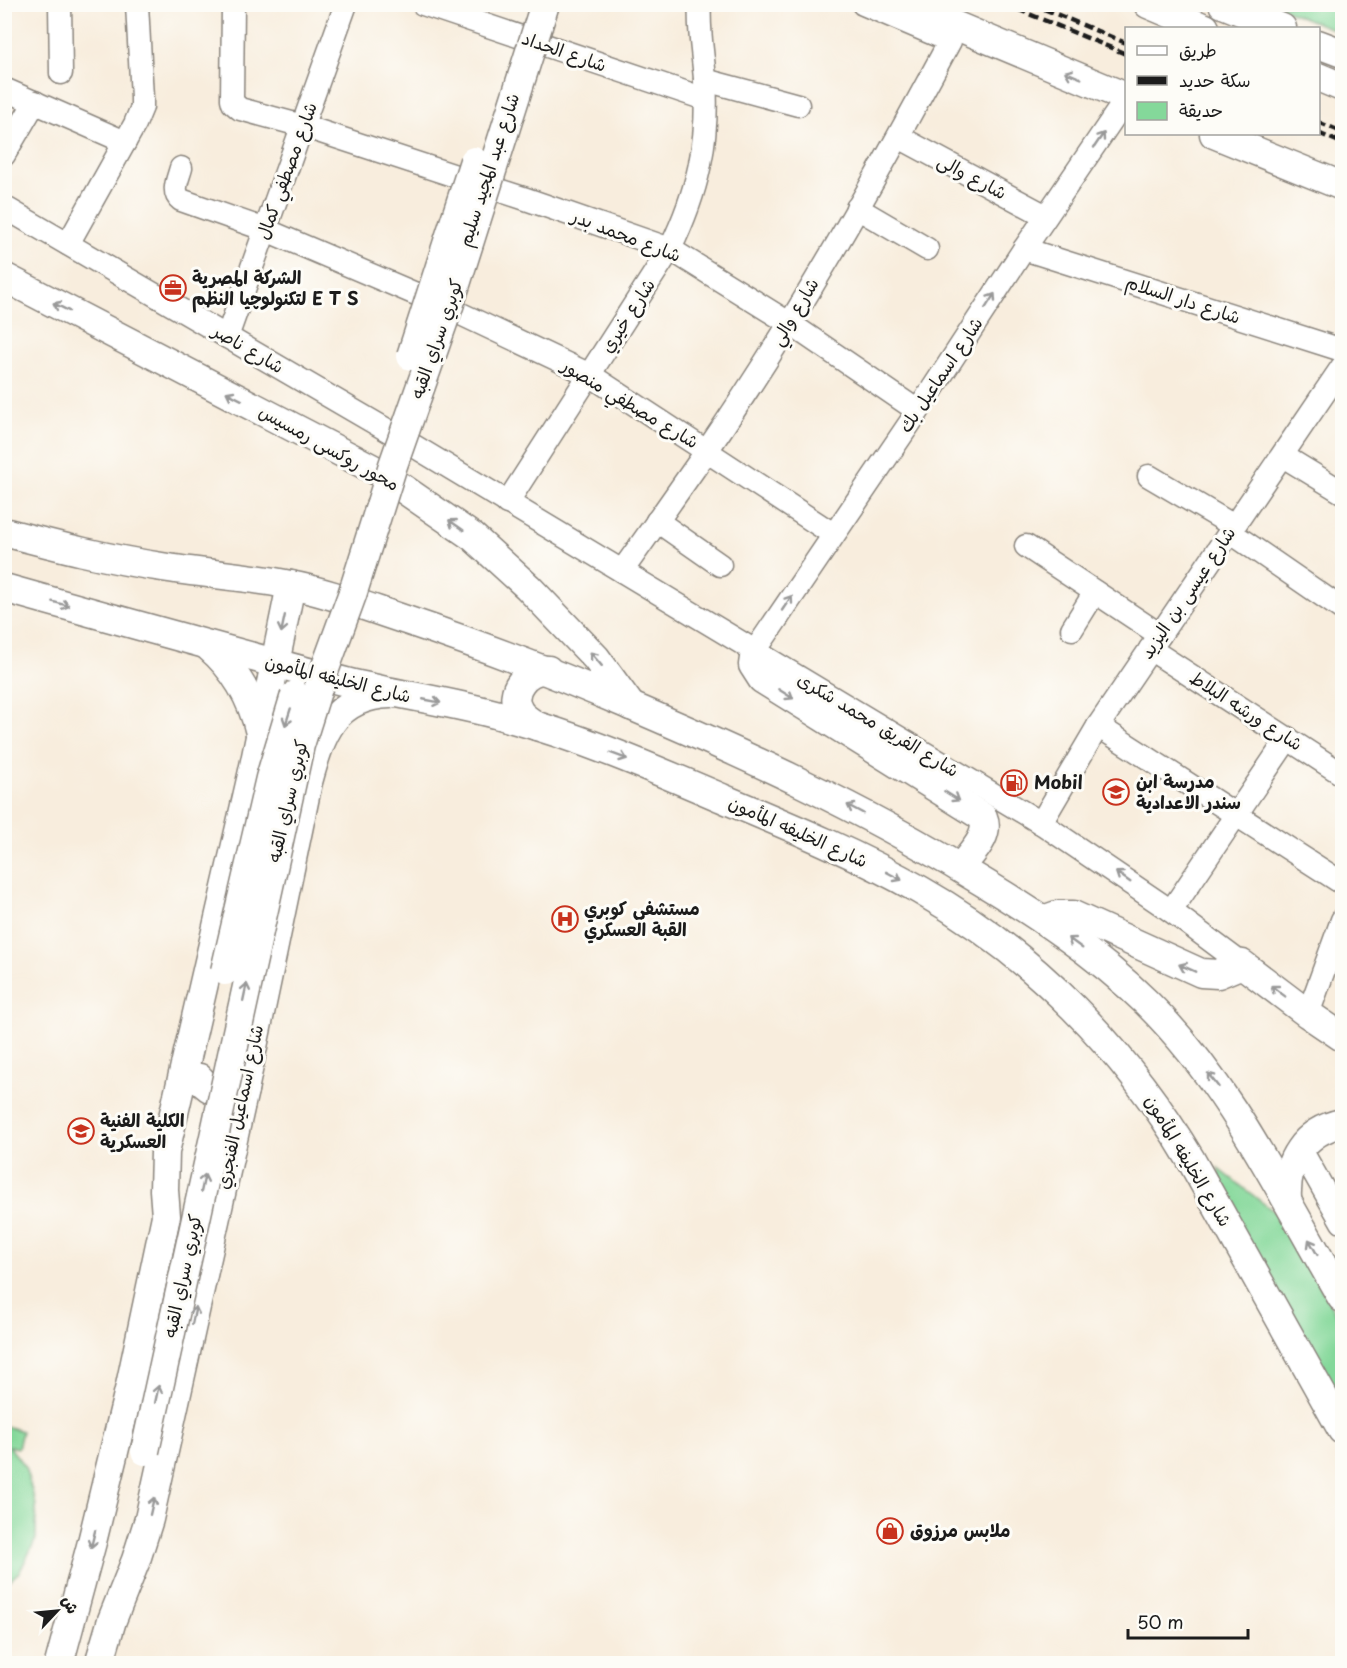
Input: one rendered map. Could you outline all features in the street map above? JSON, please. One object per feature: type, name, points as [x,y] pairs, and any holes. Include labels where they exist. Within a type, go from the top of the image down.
[{"type":"main road","name":"كوبري سراي القبه","points":[[166,1216],[270,778],[287,720],[341,571],[525,4]]},
{"type":"main road","name":"كوبري سراي القبه","points":[[112,1620],[125,1536],[300,744],[450,303],[545,4]]},
{"type":"main road","points":[[904,4],[1125,98]]},
{"type":"main road","points":[[1148,4],[1203,27]]},
{"type":"main road","points":[[1223,4],[1280,27]]},
{"type":"main road","points":[[1320,45],[1342,53]]},
{"type":"main road","points":[[1320,78],[1342,87]]},
{"type":"main road","points":[[1216,135],[1342,186]]},
{"type":"main road","name":"محور روكسى رمسيس","points":[[4,277],[379,472],[473,537],[528,587],[596,658],[631,706]]},
{"type":"main road","points":[[4,532],[73,551],[120,560],[291,585],[350,601],[548,670],[729,748],[817,789],[960,868],[1043,920],[1087,952],[1123,981],[1171,1029],[1221,1091],[1258,1148],[1342,1298]]},
{"type":"main road","points":[[59,1664],[130,1386],[166,1216],[165,1152],[253,771],[291,585]]},
{"type":"main road","name":"شارع الخليفه المأمون","points":[[4,588],[393,694],[478,710],[537,726],[710,793],[880,868],[966,918],[1046,981],[1117,1054],[1149,1094],[1175,1132],[1342,1430]]},
{"type":"main road","points":[[206,644],[226,663],[242,684],[253,708],[260,734]]},
{"type":"main road","points":[[755,651],[753,665],[762,679],[983,817],[986,831],[960,868]]},
{"type":"main road","points":[[537,726],[519,711],[516,695],[518,687],[528,675],[535,671],[548,670]]},
{"type":"main road","name":"شارع اسماعيل الفنجري","points":[[99,1664],[112,1620],[136,1560],[149,1519],[244,1090],[308,782],[319,744],[336,717],[348,707],[377,695],[393,694]]},
{"type":"main road","points":[[253,771],[267,764],[283,763],[298,769],[308,782]]},
{"type":"main road","points":[[1043,920],[1057,915],[1073,915],[1201,973],[1218,974],[1242,964]]},
{"type":"main road","name":"شارع الفريق محمد شكرى","points":[[1242,964],[1342,1037]]},
{"type":"main road","points":[[199,1078],[204,1085],[219,1093],[236,1093],[244,1090]]},
{"type":"main road","points":[[1287,1199],[1288,1172],[1300,1148],[1320,1130],[1342,1123]]},
{"type":"street","points":[[60,4],[61,73]]},
{"type":"street","points":[[68,244],[140,116],[142,107],[137,4]]},
{"type":"street","name":"شارع محمد بدر","points":[[233,4],[233,103],[240,109],[303,126],[670,249],[789,323],[918,411]]},
{"type":"street","name":"شارع مصطفي كمال","points":[[227,337],[346,4]]},
{"type":"street","name":"شارع الحداد","points":[[423,4],[531,41],[705,90],[798,105]]},
{"type":"street","name":"شارع عبد المجيد سليم","points":[[399,437],[545,4]]},
{"type":"street","name":"شارع خيري","points":[[507,503],[670,249],[683,224],[697,182],[703,145],[705,90],[700,4]]},
{"type":"street","name":"شارع والي","points":[[622,571],[707,451],[789,323],[898,137],[950,41],[863,4]]},
{"type":"street","points":[[4,89],[125,142]]},
{"type":"street","name":"شارع اسماعيل بك","points":[[755,651],[1125,99]]},
{"type":"street","points":[[4,155],[35,102]]},
{"type":"street","name":"شارع والى","points":[[898,137],[1046,216]]},
{"type":"street","name":"شارع مصطفي منصور","points":[[181,168],[175,191],[179,198],[266,230],[444,306],[590,375],[832,534]]},
{"type":"street","name":"شارع ناصر","points":[[4,207],[399,437]]},
{"type":"street","points":[[857,208],[927,249]]},
{"type":"street","name":"شارع دار السلام","points":[[1024,249],[1342,350]]},
{"type":"street","name":"شارع عيسى بن اليزيد","points":[[1041,823],[1098,726],[1232,529],[1283,456],[1334,398],[1342,367]]},
{"type":"street","name":"شارع الفريق محمد شكرى","points":[[399,437],[1041,823],[1171,911],[1242,964]]},
{"type":"street","points":[[1283,456],[1342,492]]},
{"type":"street","points":[[1149,476],[1232,529],[1342,609]]},
{"type":"street","points":[[657,521],[720,565]]},
{"type":"street","name":"شارع ورشه البلاط","points":[[1026,546],[1095,592],[1155,642],[1342,774]]},
{"type":"street","points":[[1072,629],[1095,592]]},
{"type":"street","points":[[1098,726],[1342,883]]},
{"type":"street","points":[[1171,911],[1288,738]]},
{"type":"street","points":[[1308,1014],[1342,920]]},
{"type":"street","points":[[1300,1148],[1342,1222]]},
{"type":"green space","points":[[1273,5],[1342,5],[1342,33]]},
{"type":"green space","points":[[1218,1168],[1281,1217],[1342,1325],[1342,1412],[1226,1206]]},
{"type":"green space","points":[[5,1426],[22,1431],[18,1448],[9,1446],[25,1467],[36,1505],[36,1539],[20,1571],[5,1585]]},
{"type":"railway","points":[[1005,4],[1125,54]]},
{"type":"railway","points":[[1032,4],[1125,43]]},
{"type":"railway","points":[[1320,123],[1342,132]]},
{"type":"railway","points":[[1320,134],[1342,143]]},
{"type":"place","name":"الشركة المصرية لتكنولوچيا النظم E T S","points":[[173,288]]},
{"type":"place","name":"Mobil","points":[[1014,783]]},
{"type":"place","name":"مدرسة ابن سندر الاعدادية","points":[[1116,792]]},
{"type":"place","name":"مستشفى كوبري القبة العسكري","points":[[565,919]]},
{"type":"place","name":"الكلية الفنية العسكرية","points":[[81,1131]]},
{"type":"place","name":"ملابس مرزوق","points":[[890,1531]]}]
